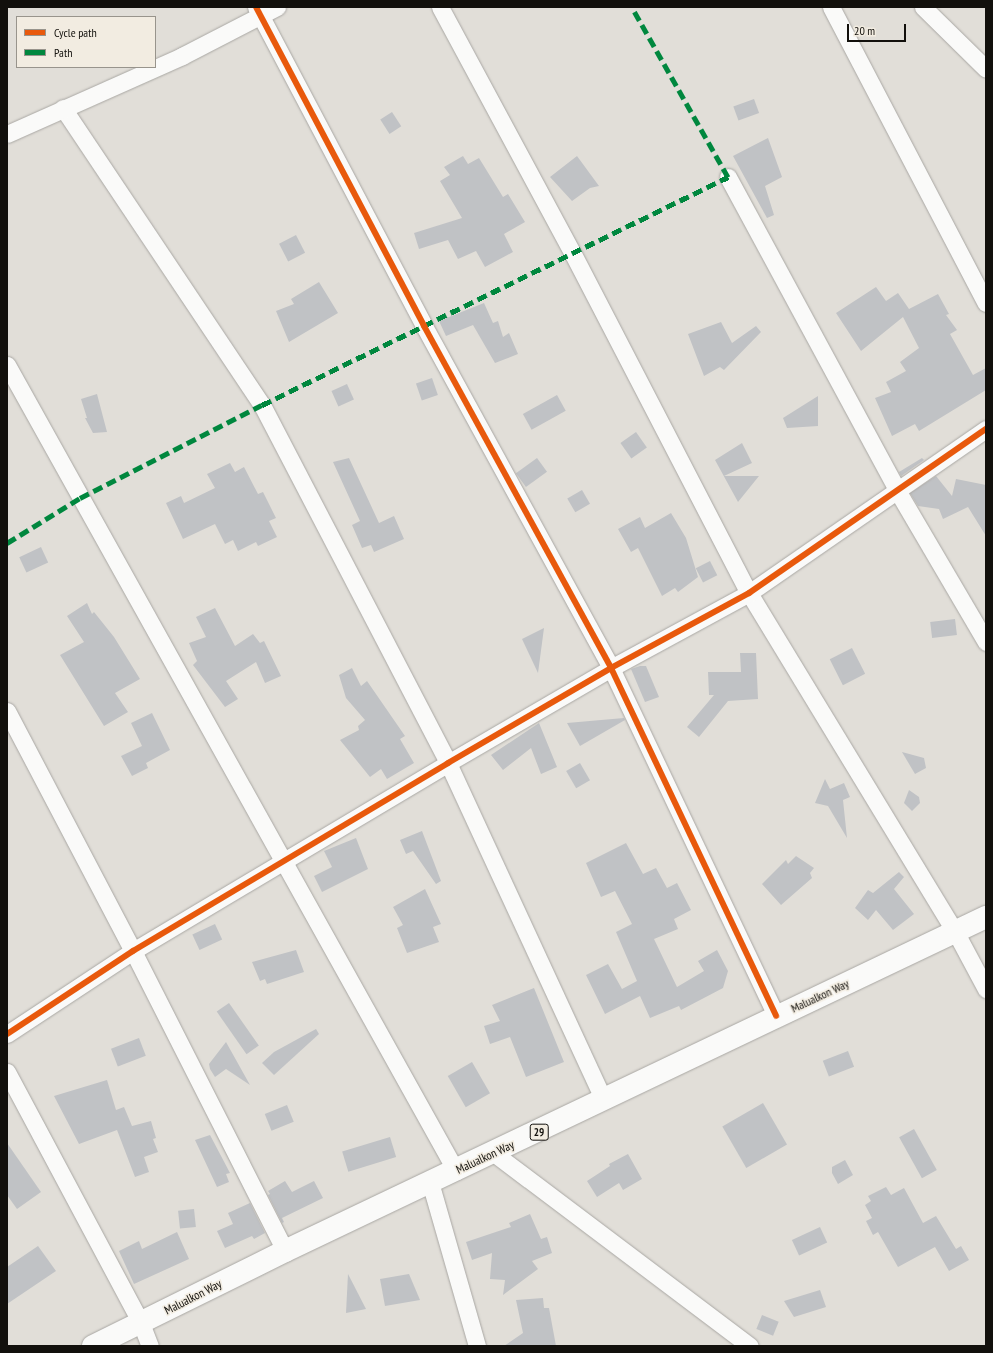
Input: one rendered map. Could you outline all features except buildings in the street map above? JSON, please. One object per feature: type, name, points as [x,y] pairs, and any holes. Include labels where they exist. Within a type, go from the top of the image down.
[{"type":"main road","name":"Malualkon Way","points":[[93,1346],[141,1324],[430,1182],[495,1154],[776,1016],[956,933],[986,917]]},
{"type":"street","points":[[156,67],[182,56],[258,12],[278,7]]},
{"type":"street","points":[[440,7],[576,261],[749,592],[956,933],[986,989]]},
{"type":"street","points":[[831,7],[986,303]]},
{"type":"street","points":[[923,7],[986,69]]},
{"type":"street","points":[[258,12],[424,326],[611,668],[776,1016]]},
{"type":"street","points":[[7,134],[155,68]]},
{"type":"street","points":[[63,108],[262,405],[448,763],[604,1100]]},
{"type":"street","points":[[728,178],[898,492],[986,642]]},
{"type":"street","points":[[7,366],[456,1171]]},
{"type":"street","points":[[7,1034],[133,951],[448,763],[611,668],[749,592],[898,492],[986,429]]},
{"type":"street","points":[[7,711],[133,951],[285,1252]]},
{"type":"street","points":[[7,1072],[141,1324],[150,1346]]},
{"type":"street","points":[[495,1154],[744,1345]]},
{"type":"street","points":[[430,1182],[477,1346]]},
{"type":"marked path","points":[[7,543],[80,498],[262,405],[728,177],[632,7]]},
{"type":"cycle path","points":[[256,7],[424,326],[611,668],[776,1016]]},
{"type":"cycle path","points":[[7,1034],[133,951],[448,763],[611,668],[749,593],[986,429]]}]
